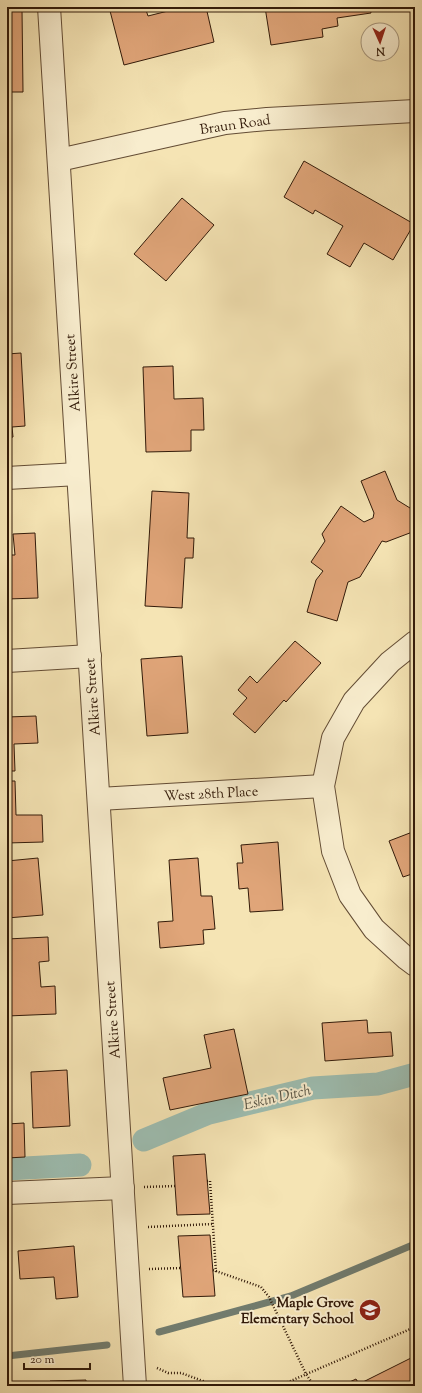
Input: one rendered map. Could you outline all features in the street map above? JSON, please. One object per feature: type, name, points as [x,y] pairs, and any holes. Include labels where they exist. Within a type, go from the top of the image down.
[{"type":"street","name":"Alkire Street","points":[[50,7],[99,799],[131,1187],[135,1386]]},
{"type":"street","name":"Braun Road","points":[[59,160],[225,123],[415,110]]},
{"type":"street","points":[[7,478],[78,474]]},
{"type":"street","points":[[415,642],[390,662],[354,701],[333,738],[323,786],[333,851],[350,895],[374,929],[415,965]]},
{"type":"street","points":[[7,661],[90,656]]},
{"type":"street","name":"West 28th Place","points":[[99,799],[323,786]]},
{"type":"street","points":[[7,1193],[131,1187]]},
{"type":"path","points":[[207,1181],[210,1181],[214,1271],[261,1287],[269,1297],[306,1374],[314,1386]]},
{"type":"path","points":[[131,1187],[175,1186]]},
{"type":"path","points":[[143,1227],[212,1224]]},
{"type":"path","points":[[147,1269],[181,1268]]},
{"type":"path","points":[[279,1386],[415,1327]]},
{"type":"path","points":[[154,1367],[168,1373],[181,1373],[203,1380],[210,1386]]},
{"type":"building","points":[[109,7],[145,7],[148,16],[184,7],[206,7],[214,42],[124,65]]},
{"type":"building","points":[[265,7],[370,7],[371,13],[337,18],[338,26],[322,29],[323,37],[271,45]]},
{"type":"building","points":[[7,10],[22,10],[23,92],[7,92]]},
{"type":"building","points":[[304,161],[414,224],[393,260],[364,243],[350,267],[327,254],[343,226],[315,210],[313,214],[284,197]]},
{"type":"building","points":[[182,198],[214,225],[166,281],[134,254]]},
{"type":"building","points":[[21,353],[25,426],[12,427],[13,437],[7,438],[7,354]]},
{"type":"building","points":[[173,366],[174,399],[203,398],[204,430],[191,430],[191,451],[146,452],[143,367]]},
{"type":"building","points":[[385,471],[397,500],[410,508],[415,506],[415,531],[386,542],[382,541],[360,577],[348,582],[337,621],[307,612],[316,580],[323,571],[311,562],[325,541],[322,534],[341,506],[364,522],[373,518],[374,513],[361,481]]},
{"type":"building","points":[[152,491],[189,493],[187,538],[194,538],[193,558],[185,558],[182,608],[145,606]]},
{"type":"building","points":[[35,533],[38,598],[7,599],[7,555],[15,555],[13,534]]},
{"type":"building","points":[[295,641],[321,663],[286,702],[284,700],[255,733],[233,714],[247,698],[238,690],[250,676],[257,683]]},
{"type":"building","points":[[182,656],[188,733],[147,736],[141,659]]},
{"type":"building","points":[[36,716],[38,743],[14,744],[15,771],[7,771],[7,717]]},
{"type":"building","points":[[7,781],[15,781],[16,815],[42,815],[43,842],[7,843]]},
{"type":"building","points":[[415,831],[415,873],[403,877],[389,841]]},
{"type":"building","points":[[278,842],[283,910],[250,912],[248,888],[239,889],[237,863],[243,863],[241,845]]},
{"type":"building","points":[[38,858],[43,915],[7,918],[7,861]]},
{"type":"building","points":[[198,858],[201,896],[212,896],[215,929],[203,930],[204,944],[160,948],[158,922],[173,921],[169,860]]},
{"type":"building","points":[[48,937],[49,961],[39,962],[41,987],[55,986],[56,1014],[7,1016],[7,939]]},
{"type":"building","points":[[367,1020],[368,1033],[391,1032],[393,1056],[325,1061],[322,1023]]},
{"type":"building","points":[[234,1029],[248,1094],[170,1110],[163,1078],[211,1068],[204,1035]]},
{"type":"building","points":[[67,1070],[70,1126],[33,1128],[31,1072]]},
{"type":"building","points":[[24,1123],[25,1157],[7,1158],[7,1124]]},
{"type":"building","points":[[205,1154],[210,1214],[177,1215],[173,1156]]},
{"type":"building","points":[[210,1235],[215,1296],[183,1297],[178,1236]]},
{"type":"building","points":[[74,1246],[78,1297],[56,1299],[54,1277],[20,1279],[18,1251]]},
{"type":"building","points":[[415,1356],[415,1386],[341,1386],[356,1379],[359,1384]]},
{"type":"building","points":[[86,1380],[86,1386],[51,1386],[50,1381]]},
{"type":"waterway","name":"Eskin Ditch","points":[[144,1140],[209,1113],[313,1088],[378,1084],[415,1074]]},
{"type":"waterway","name":"Eskin Ditch","points":[[7,1169],[80,1165]]},
{"type":"waterway","points":[[159,1332],[291,1296],[415,1244]]},
{"type":"waterway","points":[[7,1356],[107,1345]]},
{"type":"place","name":"Maple Grove Elementary School","points":[[370,1310]]}]
